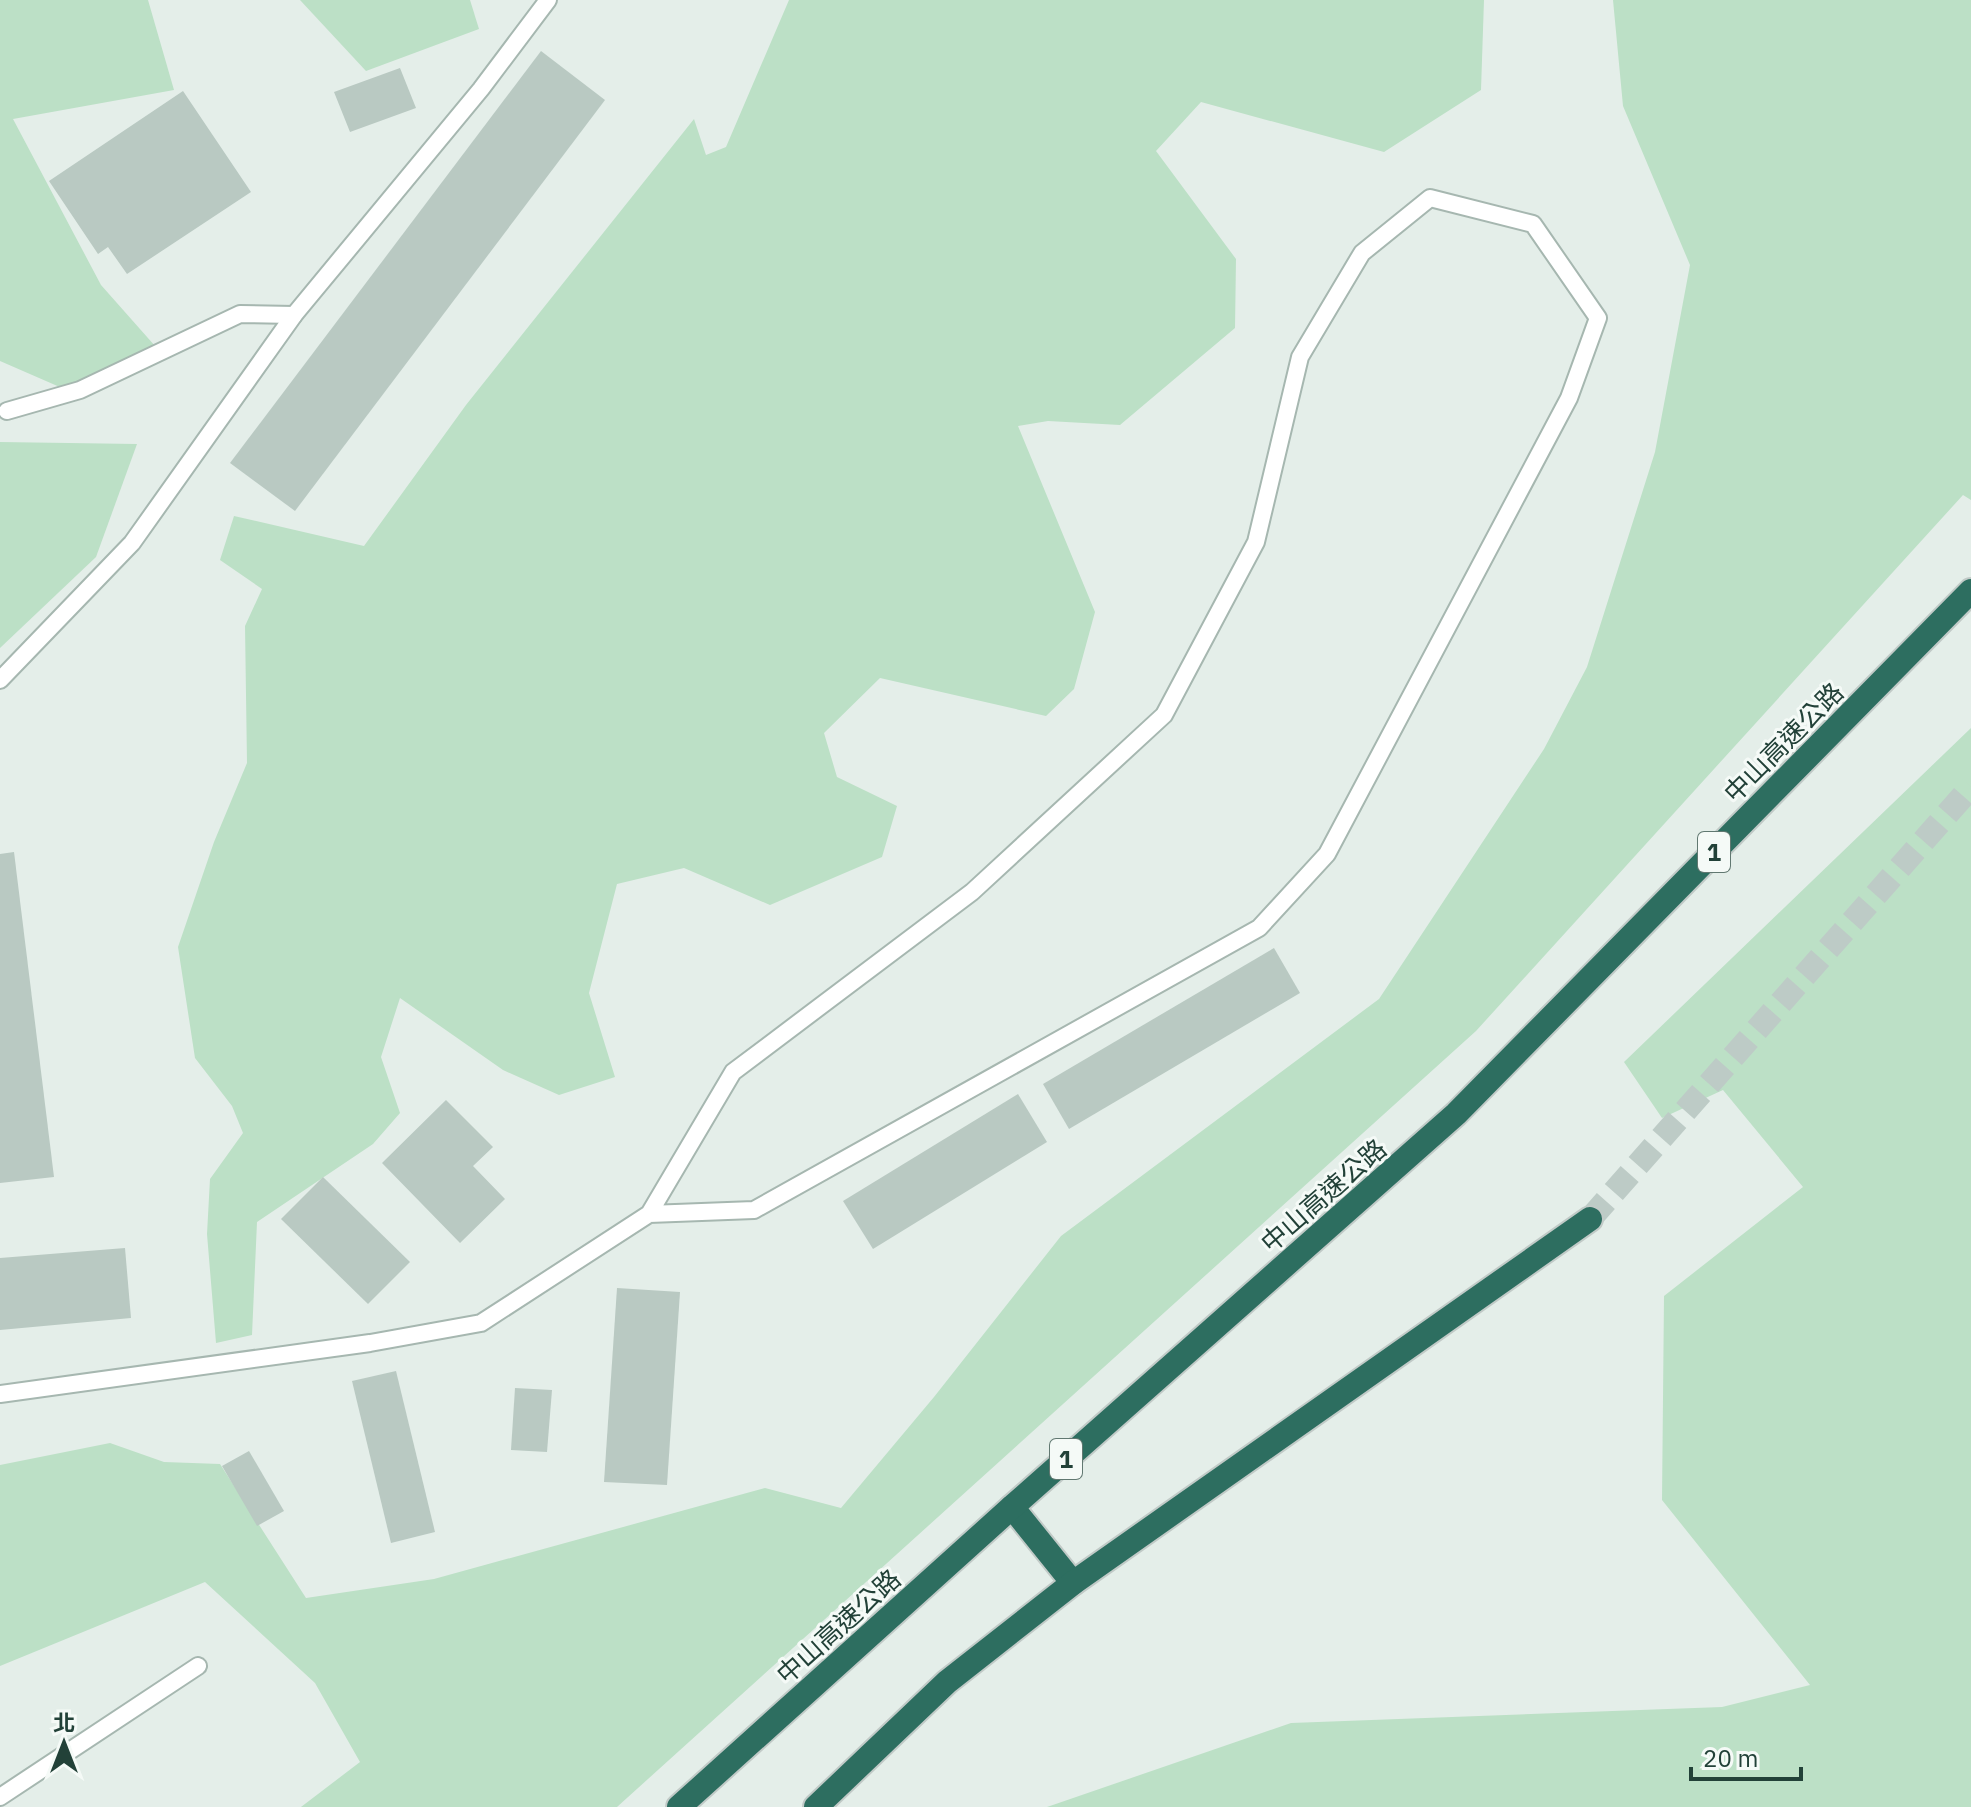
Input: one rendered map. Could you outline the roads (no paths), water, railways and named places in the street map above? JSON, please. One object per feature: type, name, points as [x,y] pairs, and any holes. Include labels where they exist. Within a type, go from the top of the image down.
[{"type":"highway","name":"中山高速公路","points":[[679,1807],[1456,1114],[1971,591]]},
{"type":"highway","points":[[816,1807],[947,1682],[1073,1583],[1590,1219]]},
{"type":"highway","points":[[1012,1507],[1073,1583]]},
{"type":"lane","points":[[0,680],[132,543],[294,315],[481,89],[548,0]]},
{"type":"lane","points":[[0,1394],[370,1343],[481,1323],[649,1214],[733,1072],[972,892],[1164,715],[1256,542],[1300,357],[1362,253],[1430,198],[1533,224],[1598,318],[1569,398],[1327,854],[1259,928],[754,1210],[649,1214]]},
{"type":"lane","points":[[7,411],[80,390],[240,314],[294,315]]},
{"type":"lane","points":[[0,1797],[198,1666]]},
{"type":"tunnel","points":[[1590,1219],[1971,787]]}]
